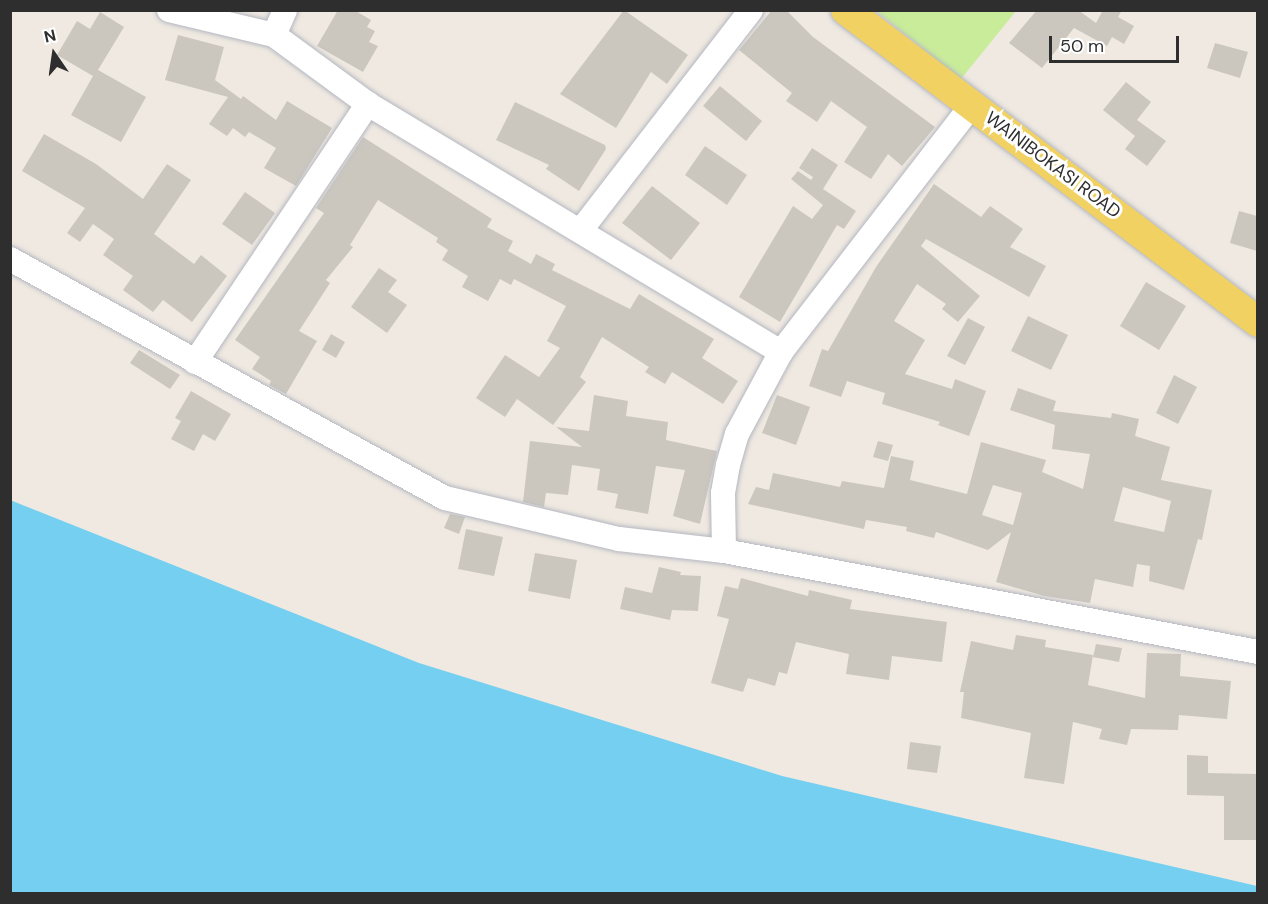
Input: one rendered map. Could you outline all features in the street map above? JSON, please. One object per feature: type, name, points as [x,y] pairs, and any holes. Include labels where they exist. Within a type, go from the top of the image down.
[{"type":"main road","name":"WAINIBOKASI ROAD","points":[[846,10],[973,104],[1257,322]]},
{"type":"street","points":[[169,10],[274,35],[368,104],[781,352]]},
{"type":"street","points":[[274,35],[285,10]]},
{"type":"street","points":[[581,230],[751,10]]},
{"type":"street","points":[[195,362],[368,104]]},
{"type":"street","points":[[724,551],[722,520],[728,465],[737,434],[781,352],[973,104]]},
{"type":"street","points":[[10,259],[445,498],[619,539],[724,551],[1257,652]]},
{"type":"green space","points":[[876,11],[1016,11],[961,79]]},
{"type":"water","points":[[10,500],[419,663],[782,776],[1257,886],[1257,893],[11,893]]},
{"type":"building","points":[[338,10],[354,10],[371,20],[367,27],[375,31],[369,42],[378,46],[363,72],[317,46]]},
{"type":"building","points":[[624,10],[688,55],[667,84],[651,72],[616,128],[560,94]]},
{"type":"building","points":[[772,10],[786,10],[813,37],[935,127],[902,166],[888,154],[871,179],[844,162],[867,127],[831,101],[817,122],[786,101],[792,93],[739,50]]},
{"type":"building","points":[[1037,10],[1078,10],[1096,23],[1103,10],[1122,10],[1118,17],[1134,26],[1124,44],[1112,37],[1107,46],[1074,28],[1042,68],[1009,43]]},
{"type":"building","points":[[100,12],[124,27],[98,70],[146,97],[121,142],[71,115],[93,76],[57,55],[77,21],[90,29]]},
{"type":"building","points":[[178,35],[224,47],[215,80],[241,99],[243,96],[276,120],[287,101],[332,128],[296,186],[264,168],[276,148],[249,132],[245,137],[233,128],[227,136],[209,124],[228,97],[165,80]]},
{"type":"building","points":[[1215,43],[1248,52],[1240,78],[1207,68]]},
{"type":"building","points":[[1126,82],[1151,102],[1137,120],[1166,141],[1147,166],[1125,149],[1135,136],[1103,110]]},
{"type":"building","points":[[720,86],[762,121],[746,141],[703,106]]},
{"type":"building","points":[[515,102],[605,145],[606,149],[579,191],[546,169],[549,165],[496,140]]},
{"type":"building","points":[[44,134],[96,164],[143,199],[167,164],[191,180],[154,234],[194,264],[201,255],[227,276],[192,322],[163,300],[153,312],[123,290],[133,276],[103,255],[114,239],[93,224],[80,242],[67,233],[85,208],[22,171]]},
{"type":"building","points":[[363,137],[492,219],[487,227],[513,241],[508,251],[531,264],[536,254],[555,264],[552,270],[630,309],[639,294],[714,339],[702,358],[738,381],[723,404],[672,372],[665,384],[645,372],[649,367],[602,337],[580,377],[586,382],[553,425],[517,399],[505,417],[476,398],[505,355],[539,377],[560,348],[547,341],[566,306],[514,279],[511,285],[500,279],[488,301],[462,287],[468,276],[442,260],[448,250],[436,242],[438,238],[378,200],[350,245],[353,247],[326,280],[330,283],[299,331],[317,341],[286,394],[269,385],[271,381],[252,369],[260,357],[235,340],[324,213],[316,208]]},
{"type":"building","points":[[705,146],[747,175],[727,205],[685,175]]},
{"type":"building","points":[[812,148],[838,165],[823,189],[856,211],[844,229],[837,225],[780,322],[739,297],[793,206],[812,219],[823,205],[791,179],[798,171],[811,180],[813,177],[799,168]]},
{"type":"building","points":[[934,184],[981,217],[990,206],[1023,229],[1010,247],[1046,266],[1029,297],[926,239],[921,246],[980,296],[958,322],[942,309],[946,304],[917,284],[894,321],[925,340],[905,374],[952,389],[955,379],[986,391],[969,436],[938,425],[940,422],[882,404],[885,393],[847,381],[841,397],[809,386],[822,349],[828,351],[876,267]]},
{"type":"building","points":[[652,186],[700,223],[671,260],[622,223]]},
{"type":"building","points":[[245,192],[275,213],[252,245],[222,224]]},
{"type":"building","points":[[1239,211],[1257,216],[1257,251],[1230,243]]},
{"type":"building","points":[[379,268],[397,280],[388,292],[407,305],[387,333],[351,307]]},
{"type":"building","points":[[1146,282],[1186,306],[1159,350],[1120,326]]},
{"type":"building","points":[[1028,316],[1068,335],[1051,370],[1011,351]]},
{"type":"building","points":[[968,318],[985,327],[965,365],[947,356]]},
{"type":"building","points":[[331,334],[345,342],[336,358],[322,350]]},
{"type":"building","points":[[139,350],[180,375],[170,389],[130,363]]},
{"type":"building","points":[[1174,375],[1197,387],[1178,424],[1156,413]]},
{"type":"building","points":[[1018,388],[1056,401],[1053,411],[1111,418],[1112,413],[1139,419],[1135,436],[1170,447],[1161,480],[1212,490],[1202,540],[1198,539],[1184,590],[1149,581],[1150,566],[1137,564],[1133,587],[1095,579],[1090,603],[1044,596],[996,582],[1011,532],[988,550],[936,532],[934,538],[906,531],[907,527],[866,520],[864,529],[748,504],[756,487],[769,490],[773,473],[840,487],[842,481],[884,488],[891,456],[914,461],[910,480],[967,494],[981,442],[1046,460],[1042,472],[1083,489],[1090,454],[1052,449],[1055,425],[1010,410]],"holes":[[[993,485],[1022,493],[1013,525],[982,515]],[[1123,487],[1171,501],[1164,532],[1114,521]]]},
{"type":"building","points":[[191,391],[231,414],[215,441],[203,434],[194,451],[171,439],[181,421],[175,418]]},
{"type":"building","points":[[594,395],[628,401],[626,416],[668,422],[666,440],[717,451],[700,524],[673,516],[685,470],[656,466],[648,514],[615,508],[618,494],[597,490],[600,469],[572,465],[568,495],[546,493],[544,507],[523,502],[530,441],[582,447],[556,427],[589,431]]},
{"type":"building","points":[[777,395],[810,407],[796,445],[762,433]]},
{"type":"building","points":[[878,441],[893,445],[888,461],[873,457]]},
{"type":"building","points":[[450,514],[465,517],[459,534],[444,528]]},
{"type":"building","points":[[466,529],[503,537],[494,576],[458,569]]},
{"type":"building","points":[[535,553],[577,560],[570,599],[528,591]]},
{"type":"building","points":[[659,567],[681,572],[680,575],[701,576],[698,611],[672,610],[670,620],[620,609],[625,587],[652,593]]},
{"type":"building","points":[[741,578],[808,596],[809,590],[852,600],[850,609],[947,622],[942,662],[892,656],[889,680],[846,674],[849,654],[796,642],[787,674],[779,672],[775,686],[748,678],[743,692],[711,683],[729,619],[717,616],[725,586],[738,589]]},
{"type":"building","points":[[1016,635],[1046,640],[1045,647],[1093,655],[1088,685],[1145,698],[1147,653],[1181,654],[1180,676],[1231,681],[1227,719],[1179,715],[1178,730],[1131,729],[1127,745],[1099,739],[1102,729],[1073,722],[1064,784],[1024,778],[1031,733],[961,718],[964,692],[960,692],[971,641],[1013,650]]},
{"type":"building","points":[[1096,644],[1122,648],[1119,662],[1093,657]]},
{"type":"building","points":[[910,742],[941,746],[937,773],[907,769]]},
{"type":"building","points":[[1187,755],[1208,756],[1208,773],[1257,774],[1257,840],[1224,840],[1224,796],[1187,795]]}]
